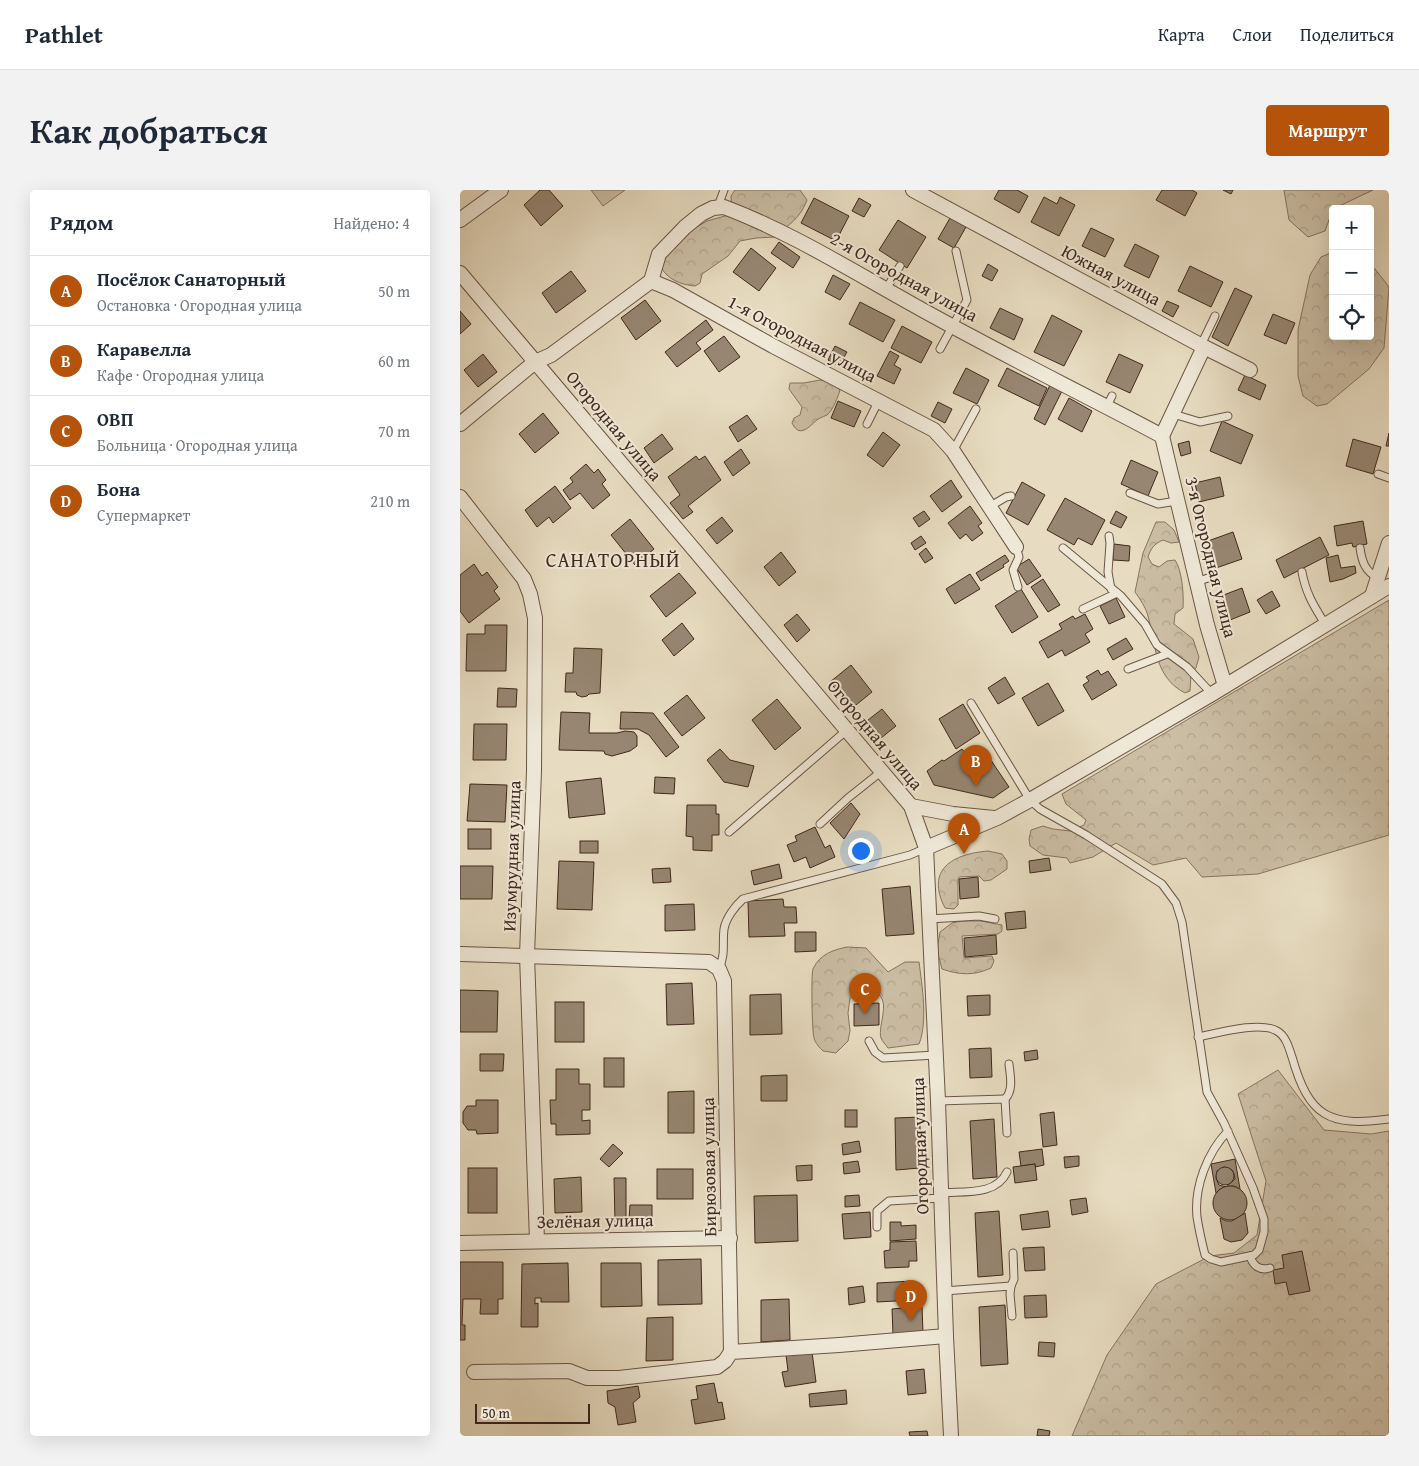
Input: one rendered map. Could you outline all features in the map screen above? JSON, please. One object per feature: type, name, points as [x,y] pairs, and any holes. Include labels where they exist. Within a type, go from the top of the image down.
[{"type":"street","points":[[460,220],[501,190]]},
{"type":"street","name":"Южная улица","points":[[913,190],[1250,370]]},
{"type":"street","points":[[460,424],[536,362],[551,355],[651,281],[659,254],[685,227],[701,214],[718,206]]},
{"type":"street","name":"2-я Огородная улица","points":[[718,206],[736,212],[788,236],[843,264],[953,326],[1109,401],[1162,436]]},
{"type":"street","name":"Огородная улица","points":[[460,273],[911,806],[926,848],[951,1436]]},
{"type":"street","name":"1-я Огородная улица","points":[[651,281],[673,290],[773,346],[934,430],[953,451],[1016,547]]},
{"type":"street","points":[[1162,436],[1202,346]]},
{"type":"street","name":"3-я Огородная улица","points":[[1162,436],[1177,501],[1202,580],[1207,625],[1225,686]]},
{"type":"street","name":"Изумрудная улица","points":[[460,497],[524,579],[530,594],[535,618],[534,771],[526,955],[537,1241]]},
{"type":"street","points":[[926,848],[996,818],[1030,800],[1212,694],[1372,596],[1383,582],[1389,543]]},
{"type":"street","points":[[911,806],[953,814],[996,818]]},
{"type":"street","points":[[460,954],[710,962],[722,975]]},
{"type":"street","name":"Бирюзовая улица","points":[[722,975],[730,1238],[730,1352]]},
{"type":"street","name":"Зелёная улица","points":[[460,1242],[730,1238]]},
{"type":"street","points":[[474,1372],[569,1371],[587,1378],[619,1378],[717,1367],[725,1361],[730,1352],[946,1336]]},
{"type":"lane","points":[[718,206],[724,190]]},
{"type":"lane","points":[[940,349],[967,300],[956,251]]},
{"type":"lane","points":[[886,289],[900,266]]},
{"type":"lane","points":[[1202,346],[1215,316]]},
{"type":"lane","points":[[867,424],[879,400]]},
{"type":"lane","points":[[953,451],[976,409]]},
{"type":"lane","points":[[1173,414],[1200,422],[1228,416]]},
{"type":"lane","points":[[1378,474],[1389,478]]},
{"type":"lane","points":[[1130,492],[1158,504],[1177,501]]},
{"type":"lane","points":[[989,507],[1011,496]]},
{"type":"lane","points":[[1109,536],[1108,572],[1114,591]]},
{"type":"lane","points":[[1016,547],[1019,557],[1012,570],[1018,587]]},
{"type":"lane","points":[[1063,548],[1133,608],[1157,645],[1186,667],[1212,694]]},
{"type":"lane","points":[[1360,548],[1364,567],[1370,574],[1383,582]]},
{"type":"lane","points":[[1302,572],[1305,588],[1325,624]]},
{"type":"lane","points":[[1083,609],[1114,591]]},
{"type":"lane","points":[[1128,669],[1167,654]]},
{"type":"lane","points":[[971,703],[1030,800],[1040,809],[1162,884],[1176,903],[1182,922],[1207,1092],[1228,1132],[1253,1188],[1264,1220],[1264,1232],[1259,1250],[1250,1256],[1221,1262],[1205,1255],[1197,1217],[1197,1198],[1205,1167],[1212,1152],[1228,1132]]},
{"type":"lane","points":[[729,832],[847,730]]},
{"type":"lane","points":[[820,824],[848,798],[882,772]]},
{"type":"lane","points":[[722,975],[724,929],[736,905],[743,898],[910,855],[926,848]]},
{"type":"lane","points":[[930,919],[979,916],[995,919]]},
{"type":"lane","points":[[1198,1036],[1264,1027],[1278,1031],[1287,1042],[1294,1065],[1311,1102],[1322,1113],[1342,1121],[1364,1123],[1389,1119]]},
{"type":"lane","points":[[869,1042],[872,1048],[883,1058],[936,1055]]},
{"type":"lane","points":[[938,1101],[1005,1099],[1009,1095],[1010,1089],[1009,1064]]},
{"type":"lane","points":[[1005,1099],[1007,1133]]},
{"type":"lane","points":[[877,1227],[877,1211],[889,1201],[986,1190],[996,1186],[1003,1180],[1007,1172]]},
{"type":"lane","points":[[1012,1253],[1014,1279],[1010,1294],[1012,1316]]},
{"type":"lane","points":[[1250,1256],[1251,1262],[1257,1267],[1264,1270],[1270,1268]]},
{"type":"lane","points":[[944,1291],[1011,1286]]},
{"type":"green space","points":[[591,190],[625,190],[603,206]]},
{"type":"green space","points":[[735,190],[800,190],[807,200],[797,217],[775,237],[740,241],[728,256],[702,274],[700,283],[695,286],[680,283],[667,275],[661,267],[666,254],[688,232],[707,221],[732,214],[731,196]]},
{"type":"green space","points":[[1284,190],[1373,190],[1341,205],[1329,205],[1329,220],[1325,231],[1308,237],[1289,220]]},
{"type":"green space","points":[[1329,254],[1329,340],[1374,340],[1374,268],[1389,287],[1384,348],[1369,369],[1327,404],[1317,406],[1303,396],[1298,376],[1298,330],[1310,275],[1321,257]]},
{"type":"green space","points":[[820,380],[831,382],[840,390],[837,400],[827,415],[806,429],[799,431],[792,423],[794,418],[800,415],[802,407],[789,389],[790,383]]},
{"type":"green space","points":[[1156,522],[1165,522],[1174,530],[1179,542],[1171,543],[1163,540],[1153,547],[1148,557],[1152,564],[1159,567],[1167,561],[1175,560],[1182,583],[1183,608],[1175,614],[1174,624],[1193,639],[1199,657],[1196,668],[1191,674],[1190,691],[1185,693],[1167,678],[1162,669],[1155,649],[1147,613],[1135,592],[1143,553]]},
{"type":"green space","points":[[1389,600],[1389,835],[1258,874],[1202,877],[1186,858],[1153,865],[1116,843],[1093,857],[1070,863],[1067,858],[1043,855],[1030,846],[1031,830],[1043,826],[1070,831],[1084,825],[1086,820],[1066,804],[1062,794]]},
{"type":"green space","points":[[988,851],[1002,854],[1007,861],[1007,869],[991,880],[984,881],[979,876],[959,877],[958,905],[954,909],[945,908],[938,883],[946,866],[964,856]]},
{"type":"green space","points":[[981,921],[1002,925],[1002,931],[998,934],[962,936],[964,958],[992,956],[994,961],[991,968],[966,974],[942,969],[937,950],[940,932],[952,923]]},
{"type":"green space","points":[[847,947],[866,948],[888,972],[905,962],[919,962],[924,1014],[919,1044],[888,1048],[881,1038],[880,1032],[883,1012],[882,999],[879,995],[865,991],[850,998],[848,1013],[850,1031],[848,1041],[836,1053],[823,1051],[815,1042],[812,991],[813,969],[823,956],[832,951]]},
{"type":"green space","points":[[1278,1070],[1324,1130],[1371,1134],[1389,1131],[1389,1436],[1072,1436],[1107,1355],[1156,1284],[1210,1256],[1234,1253],[1257,1235],[1266,1181],[1238,1094]]},
{"type":"building","points":[[540,190],[549,190],[563,206],[541,226],[524,205]]},
{"type":"building","points":[[999,190],[1017,190],[1028,196],[1019,213],[994,199]]},
{"type":"building","points":[[1162,190],[1192,190],[1197,193],[1185,216],[1156,200]]},
{"type":"building","points":[[1223,190],[1233,190],[1231,194]]},
{"type":"building","points":[[1044,197],[1057,204],[1060,197],[1075,205],[1059,236],[1031,222]]},
{"type":"building","points":[[814,198],[849,216],[836,241],[801,223]]},
{"type":"building","points":[[859,198],[871,205],[864,217],[852,211]]},
{"type":"building","points":[[950,218],[966,227],[954,248],[938,239]]},
{"type":"building","points":[[898,220],[926,237],[907,268],[879,250]]},
{"type":"building","points":[[1091,228],[1114,239],[1105,257],[1082,246]]},
{"type":"building","points":[[779,242],[800,257],[793,268],[771,253]]},
{"type":"building","points":[[1135,244],[1159,256],[1149,278],[1124,266]]},
{"type":"building","points":[[751,248],[776,268],[759,291],[733,272]]},
{"type":"building","points":[[988,264],[998,270],[992,281],[982,276]]},
{"type":"building","points":[[1190,266],[1223,282],[1211,307],[1178,291]]},
{"type":"building","points":[[571,271],[586,291],[556,313],[542,293]]},
{"type":"building","points":[[833,275],[850,284],[840,300],[825,292]]},
{"type":"building","points":[[1235,288],[1252,296],[1228,346],[1212,337]]},
{"type":"building","points":[[645,300],[661,321],[636,340],[621,318]]},
{"type":"building","points":[[1167,301],[1179,306],[1173,317],[1162,311]]},
{"type":"building","points":[[860,302],[895,320],[883,342],[849,324]]},
{"type":"building","points":[[1000,308],[1023,319],[1014,340],[990,328]]},
{"type":"building","points":[[460,311],[471,324],[460,334]]},
{"type":"building","points":[[1273,314],[1295,323],[1286,344],[1264,335]]},
{"type":"building","points":[[1052,315],[1082,331],[1064,366],[1034,352]]},
{"type":"building","points":[[706,320],[713,330],[696,343],[701,349],[677,367],[665,352]]},
{"type":"building","points":[[902,326],[932,342],[921,363],[891,348]]},
{"type":"building","points":[[724,336],[740,357],[719,372],[704,351]]},
{"type":"building","points":[[835,346],[847,352],[839,366],[828,360]]},
{"type":"building","points":[[890,351],[899,356],[894,365],[901,369],[894,384],[877,376]]},
{"type":"building","points":[[483,354],[497,372],[478,387],[464,370]]},
{"type":"building","points":[[1119,354],[1143,365],[1130,393],[1106,382]]},
{"type":"building","points":[[966,368],[989,380],[977,404],[953,393]]},
{"type":"building","points":[[1007,368],[1047,388],[1039,406],[998,386]]},
{"type":"building","points":[[1245,375],[1266,385],[1260,400],[1238,390]]},
{"type":"building","points":[[1050,385],[1062,391],[1045,425],[1034,419]]},
{"type":"building","points":[[1069,398],[1092,411],[1082,432],[1058,419]]},
{"type":"building","points":[[838,401],[861,411],[854,427],[831,418]]},
{"type":"building","points":[[938,402],[952,409],[945,423],[931,416]]},
{"type":"building","points":[[543,413],[559,433],[535,453],[519,434]]},
{"type":"building","points":[[747,415],[757,429],[738,442],[729,427]]},
{"type":"building","points":[[1222,421],[1253,435],[1241,464],[1210,451]]},
{"type":"building","points":[[883,432],[900,445],[883,467],[867,455]]},
{"type":"building","points":[[1389,433],[1389,446],[1386,446]]},
{"type":"building","points":[[662,434],[673,449],[654,463],[644,448]]},
{"type":"building","points":[[1353,439],[1381,447],[1373,474],[1346,466]]},
{"type":"building","points":[[1189,441],[1191,453],[1181,456],[1178,444]]},
{"type":"building","points":[[741,449],[750,463],[733,476],[724,462]]},
{"type":"building","points":[[696,456],[699,460],[705,456],[721,480],[688,506],[693,512],[683,519],[670,503],[680,495],[668,477]]},
{"type":"building","points":[[1131,460],[1158,472],[1148,496],[1121,484]]},
{"type":"building","points":[[586,464],[594,473],[598,469],[606,480],[602,484],[610,495],[593,509],[580,493],[570,500],[563,490],[573,482],[570,478]]},
{"type":"building","points":[[1220,477],[1224,496],[1199,502],[1195,483]]},
{"type":"building","points":[[951,480],[962,497],[942,512],[930,496]]},
{"type":"building","points":[[1022,482],[1045,495],[1028,525],[1006,513]]},
{"type":"building","points":[[555,486],[571,508],[553,523],[549,517],[537,527],[525,510]]},
{"type":"building","points":[[1065,498],[1105,520],[1092,545],[1078,538],[1074,545],[1047,530]]},
{"type":"building","points":[[970,506],[982,523],[978,526],[983,533],[972,541],[966,534],[960,539],[948,523]]},
{"type":"building","points":[[924,511],[930,519],[919,527],[913,518]]},
{"type":"building","points":[[1116,511],[1127,517],[1121,528],[1110,523]]},
{"type":"building","points":[[722,517],[733,531],[717,544],[706,530]]},
{"type":"building","points":[[630,519],[654,549],[635,565],[611,535]]},
{"type":"building","points":[[1363,521],[1367,544],[1353,547],[1352,543],[1337,546],[1334,526]]},
{"type":"building","points":[[1233,532],[1242,559],[1216,568],[1208,541]]},
{"type":"building","points":[[921,536],[926,543],[915,550],[911,543]]},
{"type":"building","points":[[1320,537],[1329,555],[1284,578],[1276,560]]},
{"type":"building","points":[[1114,544],[1130,546],[1129,561],[1113,560]]},
{"type":"building","points":[[926,548],[933,558],[925,563],[919,554]]},
{"type":"building","points":[[781,552],[796,572],[779,586],[764,567]]},
{"type":"building","points":[[1005,555],[1009,561],[1003,565],[1004,567],[981,581],[976,573]]},
{"type":"building","points":[[1338,555],[1341,568],[1355,566],[1356,573],[1330,582],[1326,558]]},
{"type":"building","points":[[1029,559],[1041,576],[1027,585],[1016,567]]},
{"type":"building","points":[[474,564],[482,576],[487,572],[498,587],[494,591],[500,599],[469,623],[460,611],[460,575]]},
{"type":"building","points":[[679,573],[696,593],[666,617],[650,596]]},
{"type":"building","points":[[970,574],[980,589],[955,604],[946,589]]},
{"type":"building","points":[[1043,579],[1060,605],[1048,612],[1031,587]]},
{"type":"building","points":[[1242,588],[1250,612],[1230,620],[1221,596]]},
{"type":"building","points":[[1021,589],[1038,617],[1012,633],[995,606]]},
{"type":"building","points":[[1272,591],[1280,606],[1266,614],[1257,600]]},
{"type":"building","points":[[1116,598],[1125,617],[1109,624],[1100,606]]},
{"type":"building","points":[[797,614],[810,630],[797,642],[784,625]]},
{"type":"building","points":[[1085,614],[1093,629],[1085,634],[1090,642],[1065,656],[1062,650],[1048,658],[1039,642],[1062,629],[1059,624],[1073,616],[1075,619]]},
{"type":"building","points":[[682,623],[694,639],[674,656],[662,640]]},
{"type":"building","points":[[485,625],[507,625],[506,671],[466,671],[467,634],[485,634]]},
{"type":"building","points":[[1126,638],[1133,649],[1113,660],[1107,649]]},
{"type":"building","points":[[574,648],[602,649],[600,693],[582,697],[577,695],[576,692],[565,692],[566,673],[573,673]]},
{"type":"building","points":[[851,665],[872,692],[851,709],[830,682]]},
{"type":"building","points":[[1098,670],[1101,675],[1108,671],[1117,685],[1092,700],[1083,685],[1089,681],[1086,677]]},
{"type":"building","points":[[1005,677],[1015,694],[998,704],[988,688]]},
{"type":"building","points":[[1048,683],[1064,711],[1038,726],[1022,698]]},
{"type":"building","points":[[498,688],[517,689],[516,707],[497,707]]},
{"type":"building","points":[[687,695],[705,718],[682,736],[664,713]]},
{"type":"building","points":[[777,699],[801,728],[775,750],[752,720]]},
{"type":"building","points":[[963,704],[980,733],[956,749],[939,719]]},
{"type":"building","points":[[882,709],[896,726],[876,742],[863,724]]},
{"type":"building","points":[[561,712],[590,713],[589,733],[634,732],[637,736],[637,746],[630,751],[612,756],[605,754],[604,751],[559,750]]},
{"type":"building","points":[[621,712],[653,713],[679,747],[666,757],[649,735],[638,729],[620,729]]},
{"type":"building","points":[[474,724],[507,724],[506,760],[473,760]]},
{"type":"building","points":[[982,747],[1009,787],[993,798],[934,785],[927,771],[962,749],[968,757]]},
{"type":"building","points":[[720,749],[730,760],[754,766],[748,787],[724,782],[707,760]]},
{"type":"building","points":[[655,777],[675,778],[674,794],[654,793]]},
{"type":"building","points":[[601,778],[605,814],[569,818],[566,782]]},
{"type":"building","points":[[470,784],[507,785],[505,822],[467,821]]},
{"type":"building","points":[[851,803],[860,814],[844,839],[830,823]]},
{"type":"building","points":[[687,805],[716,805],[716,814],[719,814],[719,835],[712,835],[712,851],[693,850],[693,837],[686,836]]},
{"type":"building","points":[[815,827],[825,848],[830,845],[835,857],[810,868],[806,857],[794,862],[787,845],[797,841],[795,836]]},
{"type":"building","points":[[468,829],[491,829],[491,849],[468,849]]},
{"type":"building","points":[[580,841],[598,841],[598,853],[580,853]]},
{"type":"building","points":[[1049,858],[1051,870],[1030,873],[1029,861]]},
{"type":"building","points":[[559,861],[594,862],[592,910],[557,909]]},
{"type":"building","points":[[779,864],[782,878],[754,885],[751,871]]},
{"type":"building","points":[[460,866],[493,866],[492,899],[460,899]]},
{"type":"building","points":[[670,868],[671,882],[653,883],[652,869]]},
{"type":"building","points":[[978,877],[979,897],[960,899],[959,879]]},
{"type":"building","points":[[910,886],[914,934],[886,936],[882,889]]},
{"type":"building","points":[[783,899],[784,907],[796,907],[797,923],[784,923],[785,936],[749,937],[748,901]]},
{"type":"building","points":[[694,904],[695,930],[665,931],[665,905]]},
{"type":"building","points":[[1025,911],[1026,928],[1007,930],[1005,913]]},
{"type":"building","points":[[795,932],[816,932],[816,951],[795,952]]},
{"type":"building","points":[[996,935],[997,954],[965,957],[964,938]]},
{"type":"building","points":[[692,983],[694,1024],[667,1025],[666,984]]},
{"type":"building","points":[[460,990],[498,991],[497,1032],[460,1032]]},
{"type":"building","points":[[781,994],[782,1034],[750,1035],[750,995]]},
{"type":"building","points":[[990,995],[990,1015],[968,1016],[967,996]]},
{"type":"building","points":[[555,1002],[584,1002],[584,1042],[555,1042]]},
{"type":"building","points":[[879,1003],[879,1025],[854,1026],[854,1004]]},
{"type":"building","points":[[991,1048],[992,1077],[970,1078],[969,1049]]},
{"type":"building","points":[[1037,1050],[1038,1059],[1025,1061],[1024,1052]]},
{"type":"building","points":[[480,1054],[504,1054],[503,1071],[480,1071]]},
{"type":"building","points":[[604,1058],[624,1058],[624,1087],[604,1087]]},
{"type":"building","points":[[556,1069],[579,1069],[579,1084],[590,1084],[590,1110],[582,1110],[582,1121],[590,1120],[590,1134],[556,1135],[556,1124],[551,1124],[550,1100],[556,1100]]},
{"type":"building","points":[[787,1075],[787,1101],[761,1101],[761,1076]]},
{"type":"building","points":[[694,1091],[694,1133],[668,1133],[668,1092]]},
{"type":"building","points":[[476,1100],[498,1100],[498,1133],[477,1134],[476,1130],[468,1130],[463,1123],[463,1112],[467,1106],[476,1106]]},
{"type":"building","points":[[845,1110],[857,1110],[857,1127],[845,1127]]},
{"type":"building","points":[[1054,1112],[1057,1145],[1043,1147],[1040,1114]]},
{"type":"building","points":[[920,1117],[920,1168],[896,1170],[895,1118]]},
{"type":"building","points":[[994,1119],[997,1177],[973,1179],[970,1121]]},
{"type":"building","points":[[859,1141],[861,1152],[843,1155],[842,1144]]},
{"type":"building","points":[[613,1144],[623,1153],[609,1167],[600,1159]]},
{"type":"building","points":[[1042,1149],[1044,1165],[1035,1167],[1035,1164],[1021,1166],[1019,1152]]},
{"type":"building","points":[[1079,1156],[1079,1166],[1065,1168],[1064,1157]]},
{"type":"building","points":[[1235,1159],[1240,1189],[1234,1186],[1226,1187],[1216,1193],[1211,1164]],"holes":[[[1224,1167],[1232,1170],[1235,1179],[1226,1187],[1219,1185],[1216,1178],[1217,1171]]]},
{"type":"building","points":[[858,1161],[860,1172],[844,1174],[843,1163]]},
{"type":"building","points":[[1035,1164],[1037,1180],[1015,1183],[1013,1167]]},
{"type":"building","points":[[812,1165],[812,1180],[797,1181],[796,1166]]},
{"type":"building","points":[[1221,1167],[1229,1167],[1234,1172],[1232,1183],[1221,1185],[1216,1180],[1216,1172]]},
{"type":"building","points":[[468,1168],[497,1168],[497,1213],[468,1213]]},
{"type":"building","points":[[657,1169],[693,1169],[693,1199],[657,1199]]},
{"type":"building","points":[[581,1177],[582,1212],[555,1213],[554,1179]]},
{"type":"building","points":[[614,1178],[626,1178],[626,1222],[615,1222]]},
{"type":"building","points":[[1230,1186],[1237,1187],[1242,1191],[1246,1196],[1246,1210],[1242,1215],[1237,1219],[1230,1220],[1223,1219],[1218,1215],[1214,1210],[1213,1203],[1214,1196],[1218,1191],[1223,1187]]},
{"type":"building","points":[[797,1195],[798,1241],[755,1243],[754,1196]]},
{"type":"building","points":[[859,1195],[860,1206],[845,1207],[845,1196]]},
{"type":"building","points":[[1086,1198],[1088,1212],[1072,1215],[1070,1200]]},
{"type":"building","points":[[630,1205],[652,1205],[652,1219],[629,1220]]},
{"type":"building","points":[[999,1211],[1003,1275],[978,1277],[975,1213]]},
{"type":"building","points":[[1048,1211],[1050,1227],[1022,1230],[1020,1215]]},
{"type":"building","points":[[870,1212],[871,1237],[844,1239],[842,1214]]},
{"type":"building","points":[[1245,1213],[1248,1233],[1242,1240],[1231,1242],[1224,1239],[1220,1218],[1232,1221]]},
{"type":"building","points":[[890,1222],[901,1222],[901,1226],[916,1225],[916,1239],[890,1241]]},
{"type":"building","points":[[916,1241],[917,1261],[909,1261],[909,1267],[885,1268],[884,1251],[890,1250],[890,1242]]},
{"type":"building","points":[[1044,1247],[1045,1270],[1025,1271],[1023,1248]]},
{"type":"building","points":[[1302,1251],[1310,1291],[1289,1295],[1286,1282],[1275,1284],[1273,1270],[1284,1268],[1282,1255]]},
{"type":"building","points":[[701,1259],[702,1304],[658,1305],[658,1260]]},
{"type":"building","points":[[460,1262],[503,1262],[503,1299],[498,1299],[498,1314],[480,1314],[481,1299],[463,1299],[462,1325],[465,1325],[465,1340],[460,1340]]},
{"type":"building","points":[[568,1263],[569,1302],[541,1302],[541,1298],[535,1298],[535,1304],[538,1303],[538,1327],[521,1327],[522,1264]]},
{"type":"building","points":[[601,1263],[641,1263],[642,1306],[601,1307]]},
{"type":"building","points":[[913,1281],[914,1300],[877,1302],[877,1283]]},
{"type":"building","points":[[863,1286],[865,1302],[849,1305],[848,1288]]},
{"type":"building","points":[[1046,1295],[1047,1317],[1025,1318],[1024,1296]]},
{"type":"building","points":[[789,1299],[790,1340],[761,1342],[761,1300]]},
{"type":"building","points":[[1005,1305],[1008,1364],[981,1366],[979,1307]]},
{"type":"building","points":[[922,1306],[923,1333],[893,1335],[892,1309]]},
{"type":"building","points":[[673,1317],[673,1360],[646,1361],[647,1318]]},
{"type":"building","points":[[1039,1342],[1055,1343],[1054,1357],[1038,1356]]},
{"type":"building","points":[[812,1352],[816,1382],[785,1387],[782,1372],[788,1371],[786,1355]]},
{"type":"building","points":[[924,1369],[926,1393],[908,1395],[906,1371]]},
{"type":"building","points":[[714,1383],[718,1403],[722,1402],[725,1419],[695,1424],[691,1400],[698,1399],[696,1386]]},
{"type":"building","points":[[638,1386],[640,1397],[633,1403],[636,1422],[618,1425],[615,1407],[608,1403],[607,1391]]},
{"type":"building","points":[[846,1390],[847,1404],[810,1407],[809,1394]]},
{"type":"building","points":[[1038,1429],[1050,1431],[1049,1436],[1037,1436]]},
{"type":"building","points":[[927,1431],[928,1436],[910,1436],[909,1432]]},
{"type":"place","name":"Каравелла","points":[[976,786]]},
{"type":"place","name":"Посёлок Санаторный","points":[[964,854]]},
{"type":"place","name":"ОВП","points":[[865,1014]]},
{"type":"place","name":"Бона","points":[[911,1321]]},
{"type":"district","name":"САНАТОРНЫЙ","points":[[613,560]]}]
